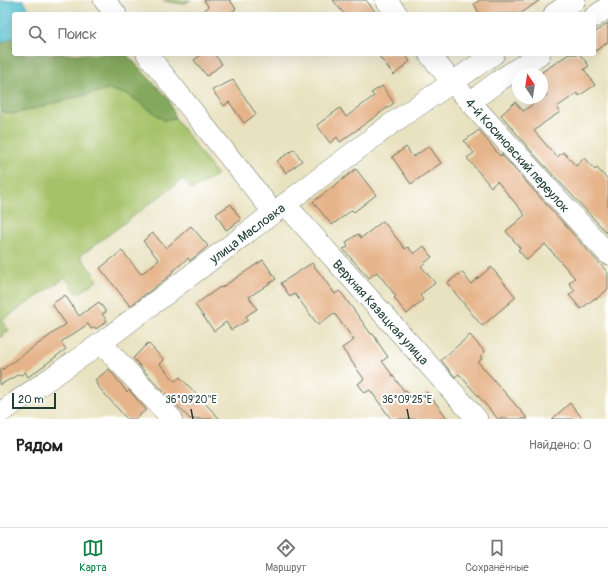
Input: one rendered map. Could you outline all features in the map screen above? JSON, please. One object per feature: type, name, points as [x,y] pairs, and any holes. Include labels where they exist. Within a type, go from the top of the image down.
[{"type":"street","points":[[104,0],[114,12]]},
{"type":"street","points":[[386,0],[395,12]]},
{"type":"street","points":[[557,12],[575,0]]},
{"type":"street","points":[[596,16],[608,7]]},
{"type":"street","name":"Верхняя Казацкая улица","points":[[149,56],[279,209],[477,419]]},
{"type":"street","name":"4-й Косиновский переулок","points":[[431,56],[452,82],[608,254]]},
{"type":"street","name":"улица Масловка","points":[[0,413],[101,343],[391,124],[491,56]]},
{"type":"street","points":[[470,102],[537,56]]},
{"type":"street","points":[[101,343],[172,419]]},
{"type":"green space","points":[[163,0],[191,0],[181,4]]},
{"type":"green space","points":[[12,38],[12,56],[128,56],[169,99],[175,118],[164,120],[129,95],[108,89],[13,114],[0,111],[0,44]]},
{"type":"green space","points":[[108,89],[129,95],[164,120],[175,118],[217,175],[192,190],[183,179],[80,256],[98,280],[78,294],[65,278],[2,320],[9,331],[0,338],[0,111],[13,114]]},
{"type":"water","points":[[0,0],[23,0],[31,12],[12,12],[12,38],[0,44]]},
{"type":"building","points":[[204,0],[230,0],[236,9],[231,12],[204,12],[208,6]]},
{"type":"building","points":[[333,0],[366,0],[375,12],[342,12]]},
{"type":"building","points":[[480,0],[540,0],[523,12],[479,12],[474,4]]},
{"type":"building","points":[[608,23],[608,42],[596,51],[596,32]]},
{"type":"building","points":[[199,56],[216,56],[222,64],[207,76],[194,60]]},
{"type":"building","points":[[379,56],[406,56],[410,61],[394,75]]},
{"type":"building","points":[[566,56],[582,56],[589,66],[584,69],[595,85],[579,96],[577,93],[557,107],[560,112],[534,131],[557,157],[563,152],[576,166],[584,158],[595,170],[597,168],[608,180],[608,234],[532,152],[501,115],[513,104],[517,104],[523,111],[534,104],[548,104],[548,68]]},
{"type":"building","points":[[233,80],[256,114],[244,123],[229,102],[224,106],[212,90]]},
{"type":"building","points":[[382,86],[394,103],[340,142],[337,137],[330,143],[317,125],[340,108],[346,117],[374,96],[371,93]]},
{"type":"building","points":[[479,130],[500,156],[501,154],[608,273],[608,289],[581,309],[569,295],[575,290],[569,283],[575,278],[545,244],[527,260],[518,250],[520,248],[506,231],[525,215],[497,181],[491,187],[467,158],[474,153],[464,141]]},
{"type":"building","points":[[429,146],[441,163],[411,184],[392,157],[406,147],[413,157]]},
{"type":"building","points":[[294,149],[302,161],[286,173],[277,161]]},
{"type":"building","points":[[356,169],[376,195],[354,212],[352,210],[332,225],[313,202]]},
{"type":"building","points":[[231,204],[241,220],[226,230],[216,214]]},
{"type":"building","points":[[383,221],[405,249],[408,247],[414,254],[424,246],[432,257],[421,266],[435,283],[420,295],[423,300],[407,314],[394,298],[396,296],[377,272],[369,278],[343,249],[348,247],[346,242],[358,234],[361,238]]},
{"type":"building","points":[[191,226],[208,246],[190,261],[188,258],[171,273],[172,274],[130,306],[100,268],[122,251],[141,274],[159,260],[143,241],[153,233],[166,248]]},
{"type":"building","points":[[263,260],[276,279],[249,297],[257,309],[246,316],[248,320],[231,330],[226,322],[214,331],[195,305],[220,287],[221,288]]},
{"type":"building","points":[[312,263],[335,294],[339,291],[343,295],[371,334],[373,334],[388,357],[382,361],[404,391],[406,390],[414,401],[427,392],[448,419],[391,419],[370,390],[365,393],[358,384],[364,379],[342,348],[354,340],[334,313],[318,325],[295,294],[290,297],[281,283]]},
{"type":"building","points":[[491,267],[516,297],[482,326],[447,283],[462,272],[471,284]]},
{"type":"building","points":[[65,295],[79,316],[99,302],[106,312],[102,314],[107,321],[96,329],[95,327],[91,329],[88,324],[61,342],[66,349],[28,377],[25,372],[0,385],[0,371],[66,324],[52,304]]},
{"type":"building","points":[[470,335],[485,352],[480,357],[482,359],[478,362],[528,419],[498,419],[459,374],[455,377],[441,360]]},
{"type":"building","points":[[148,343],[164,360],[160,364],[175,381],[180,377],[220,419],[190,419],[144,371],[133,358]]},
{"type":"building","points":[[109,369],[127,392],[129,390],[146,410],[135,419],[127,419],[96,384],[97,383],[95,380]]},
{"type":"building","points":[[570,403],[583,419],[552,419]]}]
